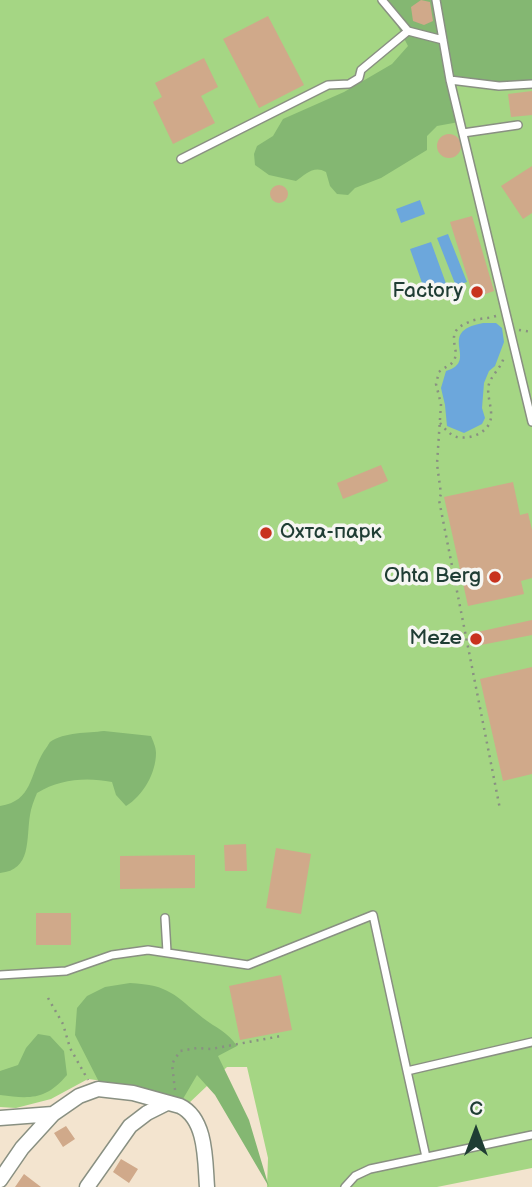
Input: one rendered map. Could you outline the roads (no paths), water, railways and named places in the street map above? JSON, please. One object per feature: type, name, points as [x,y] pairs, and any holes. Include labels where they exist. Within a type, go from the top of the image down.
[{"type":"street","points":[[0,1180],[22,1147],[54,1114],[79,1096],[98,1089],[133,1093],[187,1110],[200,1130],[207,1187]]},
{"type":"street","points":[[87,1187],[130,1126],[147,1113],[174,1105]]},
{"type":"street","points":[[0,1118],[54,1114]]},
{"type":"lane","points":[[382,0],[408,32],[443,40]]},
{"type":"lane","points":[[436,0],[450,80],[532,422]]},
{"type":"lane","points":[[181,159],[328,85],[349,84],[359,78],[361,69],[408,32]]},
{"type":"lane","points":[[450,80],[499,86],[532,84]]},
{"type":"lane","points":[[463,133],[518,125]]},
{"type":"lane","points":[[0,975],[66,971],[112,955],[148,950],[248,965],[373,915],[426,1157]]},
{"type":"lane","points":[[165,918],[167,952]]},
{"type":"lane","points":[[407,1071],[532,1042]]},
{"type":"lane","points":[[345,1187],[355,1176],[370,1168],[532,1135]]},
{"type":"water","points":[[420,200],[425,214],[401,223],[396,209]]},
{"type":"water","points":[[448,234],[467,282],[456,286],[437,238]]},
{"type":"water","points":[[431,242],[448,289],[427,297],[410,249]]},
{"type":"water","points":[[496,323],[502,328],[504,342],[495,366],[489,371],[484,383],[482,408],[485,418],[482,424],[464,433],[447,426],[441,388],[446,371],[460,361],[461,333],[469,327]]},
{"type":"place","name":"Factory","points":[[477,292]]},
{"type":"place","name":"Охта-парк","points":[[266,533]]},
{"type":"place","name":"Ohta Berg","points":[[495,577]]},
{"type":"place","name":"Meze","points":[[476,639]]}]
